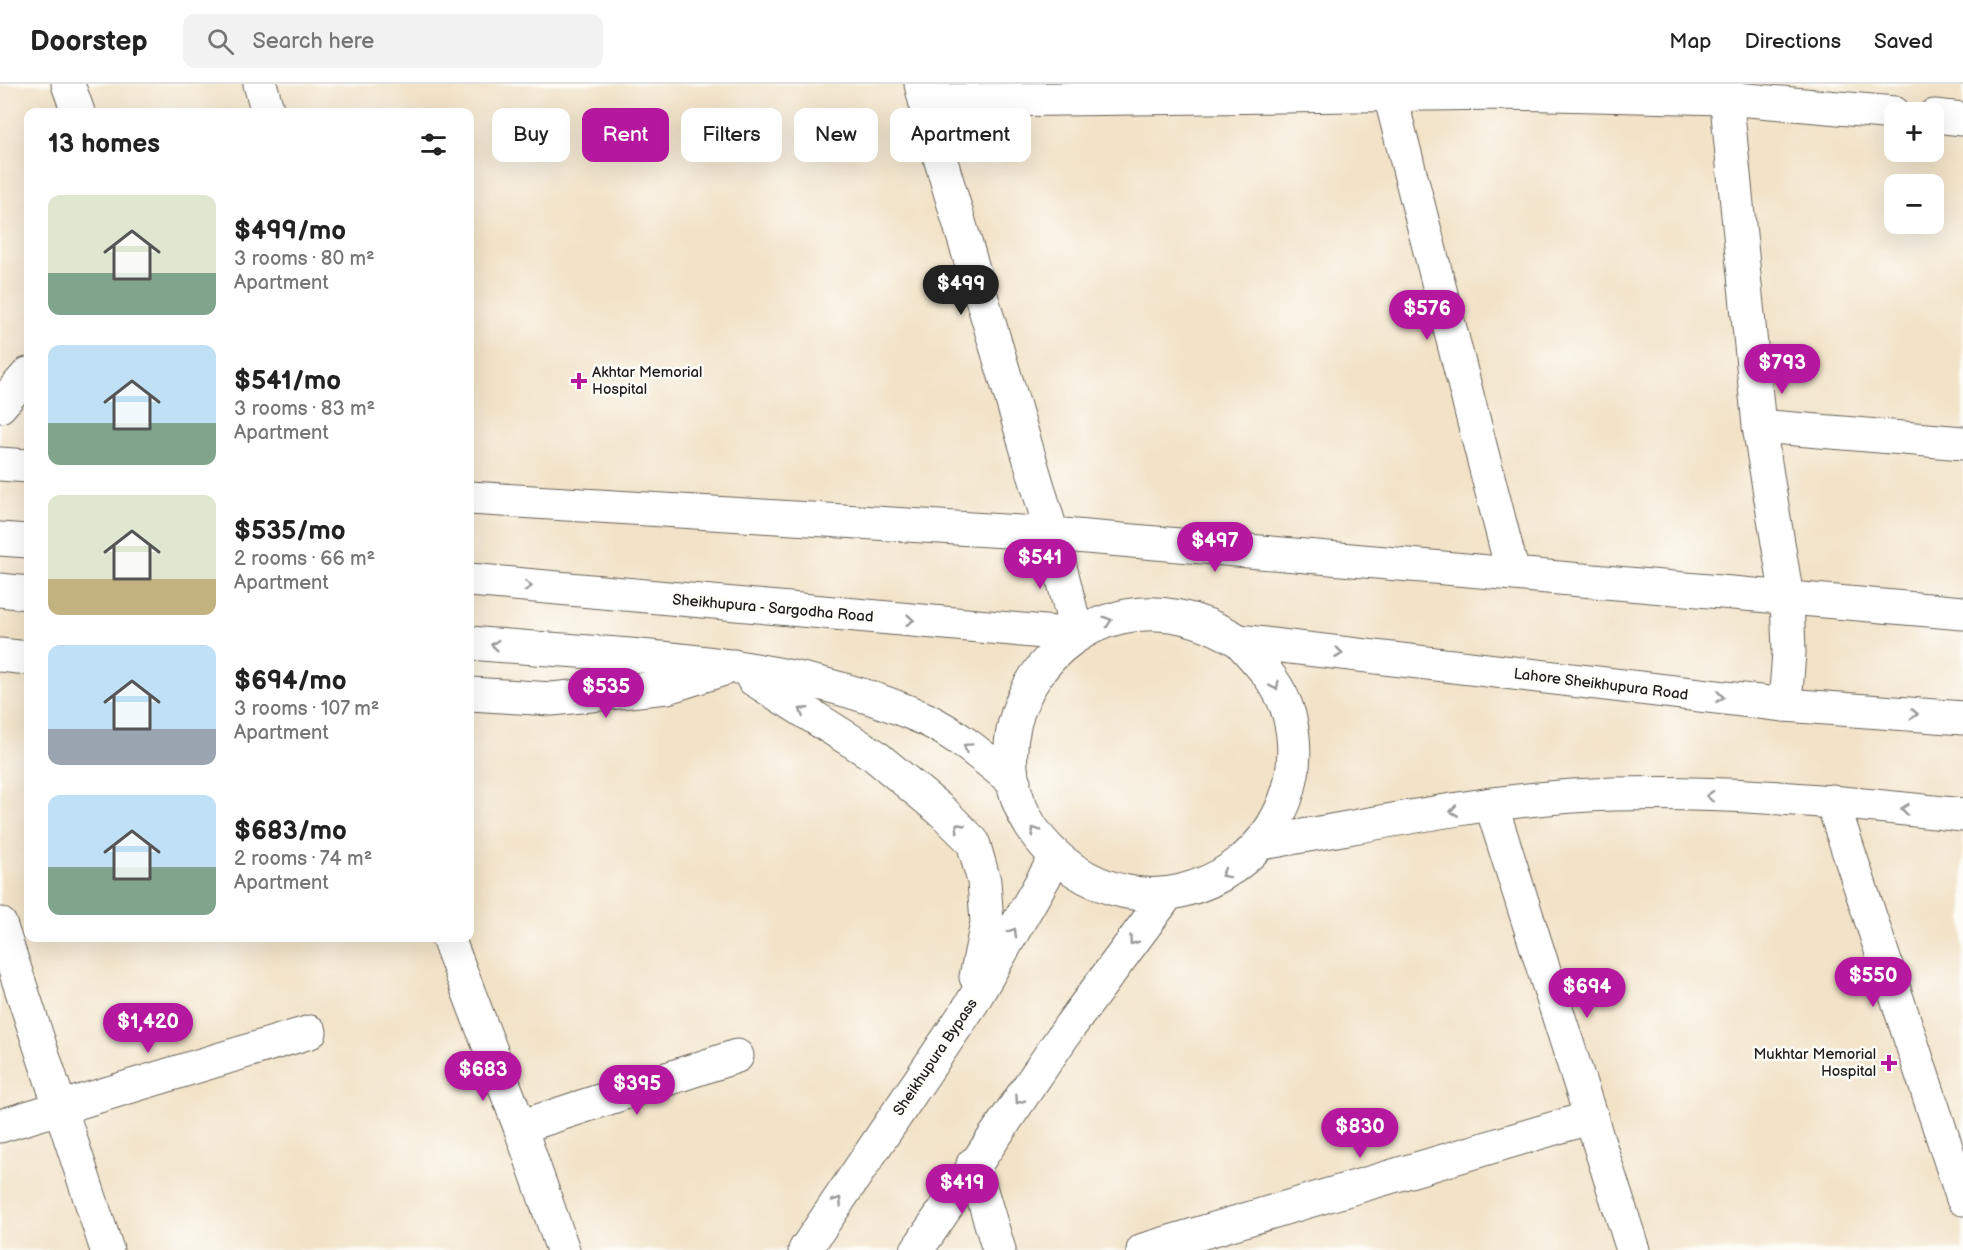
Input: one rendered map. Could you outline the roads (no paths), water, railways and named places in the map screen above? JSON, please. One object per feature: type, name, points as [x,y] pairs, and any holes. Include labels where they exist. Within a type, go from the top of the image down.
[{"type":"main road","points":[[68,84],[77,108]]},
{"type":"main road","points":[[260,84],[267,108]]},
{"type":"main road","points":[[1077,635],[1052,534],[923,92],[1207,90],[1389,95],[1502,88],[1725,91],[1884,112]]},
{"type":"main road","points":[[1725,91],[1759,426],[1787,598],[1789,652],[1785,705]]},
{"type":"main road","points":[[1389,95],[1513,574]]},
{"type":"main road","points":[[1944,117],[1963,119]]},
{"type":"main road","points":[[0,406],[24,379]]},
{"type":"main road","points":[[1759,426],[1963,443]]},
{"type":"main road","points":[[0,464],[24,466]]},
{"type":"main road","points":[[474,498],[1052,534],[1963,613]]},
{"type":"main road","points":[[0,539],[24,541]]},
{"type":"main road","name":"Sheikhupura - Sargodha Road","points":[[474,580],[1077,635]]},
{"type":"main road","points":[[0,590],[24,593]]},
{"type":"main road","points":[[1159,613],[1187,617],[1214,626],[1239,641],[1270,674],[1289,715],[1294,760],[1285,804],[1262,843],[1235,868],[1203,886],[1167,894],[1127,893],[1089,880],[1056,858],[1036,836],[1027,819],[1014,782],[1011,754],[1014,726],[1022,699],[1036,674],[1054,653],[1077,635],[1102,622],[1130,615],[1159,613]]},
{"type":"main road","name":"Lahore Sheikhupura Road","points":[[1239,641],[1785,705],[1963,718]]},
{"type":"main road","points":[[474,643],[733,666],[861,694],[926,720],[963,743],[1014,782]]},
{"type":"main road","points":[[0,655],[24,658]]},
{"type":"main road","points":[[474,694],[552,699],[668,687],[733,666]]},
{"type":"main road","points":[[733,666],[874,755],[943,812],[973,842],[984,881],[987,922],[972,1003]]},
{"type":"main road","points":[[1262,843],[1491,804],[1654,793],[1832,801],[1963,815]]},
{"type":"main road","points":[[1832,801],[1963,1199]]},
{"type":"main road","points":[[1491,804],[1633,1250]]},
{"type":"main road","name":"Sheikhupura Bypass","points":[[805,1250],[972,1003],[1056,858]]},
{"type":"main road","points":[[917,1250],[973,1164],[1167,894]]},
{"type":"main road","points":[[0,924],[107,1250]]},
{"type":"main road","points":[[449,942],[520,1127],[563,1250]]},
{"type":"main road","points":[[0,1126],[310,1032]]},
{"type":"main road","points":[[520,1127],[737,1056]]},
{"type":"main road","points":[[1143,1250],[1592,1117]]},
{"type":"main road","points":[[973,1164],[999,1250]]},
{"type":"place","name":"Akhtar Memorial Hospital","points":[[579,381]]},
{"type":"place","name":"Mukhtar Memorial Hospital","points":[[1889,1063]]}]
